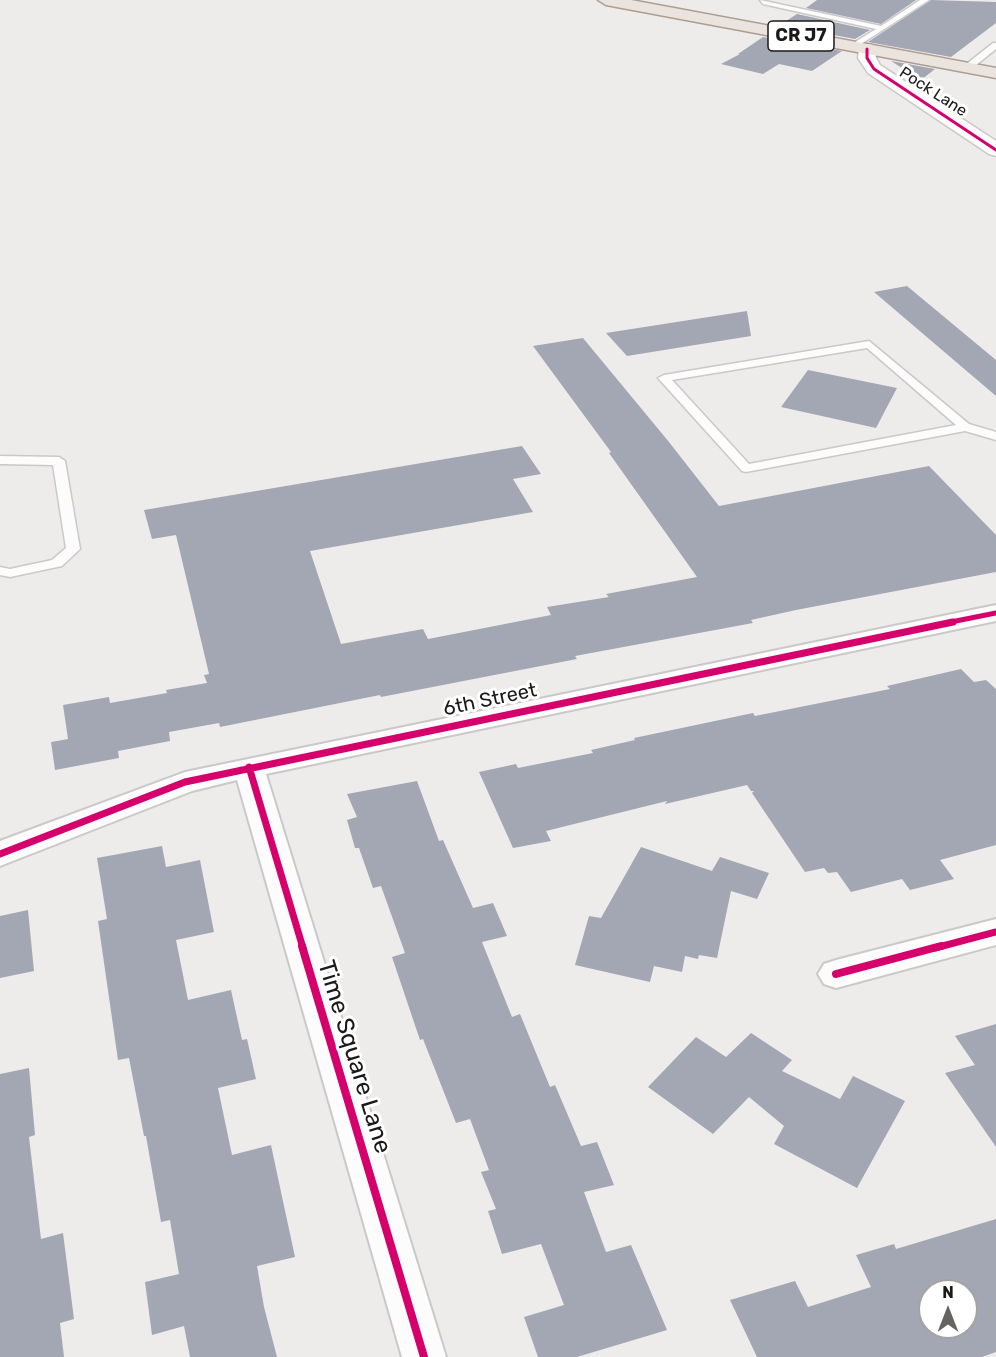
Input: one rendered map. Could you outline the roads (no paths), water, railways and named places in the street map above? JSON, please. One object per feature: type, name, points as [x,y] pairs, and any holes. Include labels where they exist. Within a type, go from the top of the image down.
[{"type":"main road","name":"CR J7","points":[[615,1],[996,73]]},
{"type":"street","name":"Pock Lane","points":[[861,48],[874,69],[996,150]]},
{"type":"street","name":"6th Street","points":[[0,854],[185,782],[996,613]]},
{"type":"street","name":"Time Square Lane","points":[[249,767],[424,1357]]},
{"type":"street","points":[[836,974],[996,932]]},
{"type":"lane","points":[[861,48],[882,28],[924,0]]},
{"type":"lane","points":[[762,1],[882,28]]},
{"type":"lane","points":[[967,68],[996,45]]},
{"type":"lane","points":[[965,427],[746,468],[664,378],[869,344],[965,427],[996,436]]},
{"type":"lane","points":[[0,460],[59,461],[73,549],[57,563],[10,573],[0,571]]}]
